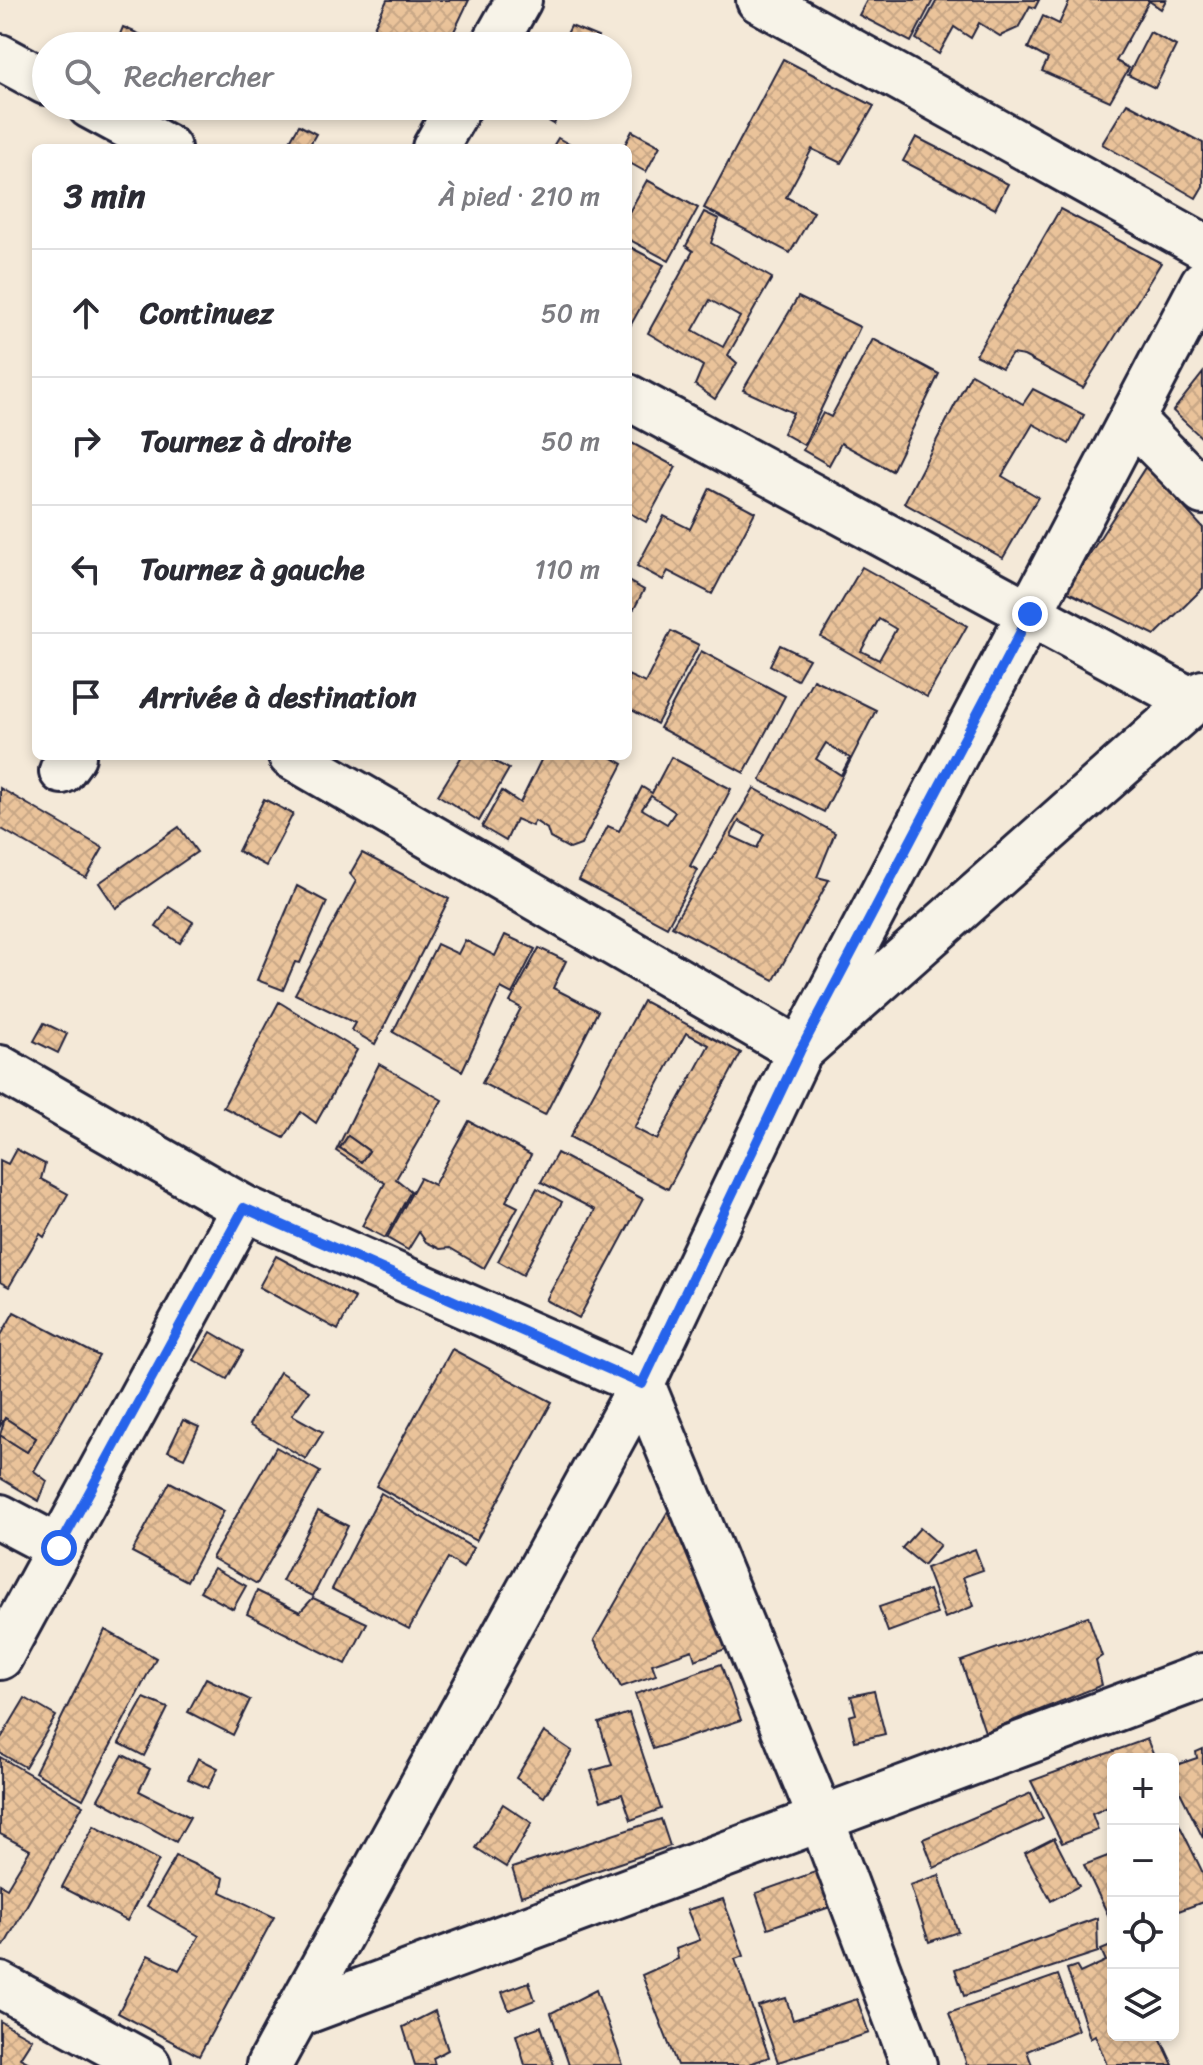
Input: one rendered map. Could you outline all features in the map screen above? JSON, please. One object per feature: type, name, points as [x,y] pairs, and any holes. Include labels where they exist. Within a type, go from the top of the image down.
[{"type":"street","points":[[501,32],[519,0]]},
{"type":"street","points":[[759,0],[1203,246]]},
{"type":"street","points":[[0,57],[32,74]]},
{"type":"street","points":[[116,120],[161,144]]},
{"type":"street","points":[[437,144],[451,120]]},
{"type":"street","points":[[269,2065],[642,1384],[800,1051],[1203,283]]},
{"type":"street","points":[[632,399],[1030,614],[1198,698],[800,1051]]},
{"type":"street","points":[[1132,420],[1203,492]]},
{"type":"street","points":[[298,760],[800,1051]]},
{"type":"street","points":[[0,1068],[244,1208],[642,1384],[820,1816],[914,2065]]},
{"type":"street","points":[[0,1657],[244,1208]]},
{"type":"street","points":[[0,1517],[59,1548]]},
{"type":"street","points":[[296,2015],[820,1816],[1203,1676]]},
{"type":"street","points":[[0,1985],[148,2065]]},
{"type":"building","points":[[387,0],[469,0],[454,32],[372,32]]},
{"type":"building","points":[[867,0],[933,0],[911,42],[859,15]]},
{"type":"building","points":[[937,0],[1039,0],[1035,8],[1030,6],[1018,28],[1000,36],[979,23],[971,38],[954,27],[939,54],[916,39]]},
{"type":"building","points":[[1070,0],[1166,0],[1161,9],[1149,1],[1116,61],[1129,68],[1110,101],[1042,71],[1048,59],[1028,48],[1043,16],[1059,24]]},
{"type":"building","points":[[571,26],[586,32],[568,32]]},
{"type":"building","points":[[1150,32],[1176,46],[1155,88],[1128,75]]},
{"type":"building","points":[[783,59],[874,106],[841,163],[812,149],[786,197],[814,212],[790,253],[704,208]]},
{"type":"building","points":[[1127,103],[1203,143],[1203,186],[1196,198],[1102,144]]},
{"type":"building","points":[[299,125],[316,134],[310,144],[288,144]]},
{"type":"building","points":[[632,131],[660,146],[646,172],[632,164],[632,144],[625,144]]},
{"type":"building","points":[[916,137],[1008,184],[995,209],[903,161]]},
{"type":"building","points":[[558,138],[569,144],[554,144]]},
{"type":"building","points":[[647,180],[698,208],[669,261],[632,241],[632,207]]},
{"type":"building","points":[[1060,209],[1161,263],[1083,388],[1024,356],[1012,354],[1002,368],[976,355]]},
{"type":"building","points":[[704,212],[719,219],[711,243],[772,278],[728,355],[737,363],[715,399],[695,385],[703,366],[648,333],[693,251],[686,246]],"holes":[[[710,300],[740,317],[723,347],[693,330]]]},
{"type":"building","points":[[632,248],[664,265],[632,323]]},
{"type":"building","points":[[798,297],[860,327],[804,445],[783,433],[793,413],[743,390]]},
{"type":"building","points":[[873,339],[939,374],[892,471],[841,443],[829,465],[803,450],[823,413],[831,417]]},
{"type":"building","points":[[1203,373],[1203,439],[1173,411]]},
{"type":"building","points":[[971,374],[1023,404],[1033,389],[1084,415],[1069,444],[1033,424],[1002,476],[1038,497],[1003,558],[904,503]]},
{"type":"building","points":[[632,443],[676,467],[646,522],[632,514]]},
{"type":"building","points":[[1146,466],[1203,528],[1203,588],[1155,635],[1066,591]]},
{"type":"building","points":[[710,488],[755,512],[712,594],[668,571],[663,580],[637,566],[664,516],[690,529]]},
{"type":"building","points":[[862,567],[967,626],[927,697],[821,637]],"holes":[[[879,619],[896,629],[879,660],[861,651]]]},
{"type":"building","points":[[632,583],[644,590],[632,608]]},
{"type":"building","points":[[671,631],[699,645],[657,724],[632,710],[632,677],[645,683]]},
{"type":"building","points":[[780,645],[809,659],[797,680],[770,665]]},
{"type":"building","points":[[701,651],[785,696],[744,773],[660,728]]},
{"type":"building","points":[[813,679],[876,710],[824,812],[760,780]],"holes":[[[826,743],[850,758],[841,775],[816,759]]]},
{"type":"building","points":[[671,757],[731,789],[690,866],[698,870],[667,927],[579,880],[608,826],[619,831],[642,787],[652,793]],"holes":[[[651,796],[675,812],[667,824],[642,809]]]},
{"type":"building","points":[[460,760],[492,760],[509,769],[479,821],[438,795]]},
{"type":"building","points":[[541,760],[616,760],[623,764],[581,845],[570,849],[550,838],[547,829],[535,821],[532,826],[516,819],[506,841],[482,827],[502,791],[520,803]]},
{"type":"building","points":[[0,788],[103,848],[86,878],[0,828]]},
{"type":"building","points":[[754,788],[835,833],[817,877],[829,880],[774,980],[672,926]],"holes":[[[739,821],[764,834],[757,848],[731,836]]]},
{"type":"building","points":[[264,799],[293,814],[266,866],[238,851]]},
{"type":"building","points":[[179,827],[197,852],[116,908],[99,883]]},
{"type":"building","points":[[362,853],[449,899],[375,1044],[351,1030],[355,1023],[295,994],[356,881],[350,874]]},
{"type":"building","points":[[297,886],[327,902],[300,963],[295,962],[283,990],[257,980]]},
{"type":"building","points":[[169,907],[193,922],[180,943],[156,927]]},
{"type":"building","points":[[505,935],[535,949],[512,994],[501,988],[462,1071],[393,1032],[437,944],[458,954],[465,940],[495,956]]},
{"type":"building","points":[[539,948],[566,961],[553,988],[598,1011],[545,1115],[482,1083],[521,1008],[510,1002]]},
{"type":"building","points":[[643,1001],[741,1053],[668,1189],[570,1137]],"holes":[[[686,1033],[709,1045],[657,1140],[634,1128]]]},
{"type":"building","points":[[279,1002],[357,1050],[316,1123],[301,1112],[284,1138],[223,1107]]},
{"type":"building","points":[[44,1023],[67,1034],[58,1053],[34,1041]]},
{"type":"building","points":[[379,1064],[442,1100],[396,1179],[411,1191],[385,1238],[362,1226],[385,1183],[336,1151]],"holes":[[[348,1136],[369,1151],[361,1162],[340,1148]]]},
{"type":"building","points":[[469,1121],[531,1155],[506,1201],[518,1207],[484,1268],[450,1248],[440,1249],[426,1242],[419,1232],[408,1250],[387,1238],[420,1178],[434,1185]]},
{"type":"building","points":[[348,1136],[369,1151],[361,1162],[340,1148]]},
{"type":"building","points":[[16,1149],[45,1164],[41,1179],[68,1194],[44,1237],[40,1234],[9,1287],[0,1282],[0,1160],[8,1164]]},
{"type":"building","points":[[557,1153],[643,1199],[579,1318],[546,1300],[595,1210],[541,1182]]},
{"type":"building","points":[[537,1188],[562,1202],[523,1275],[498,1261]]},
{"type":"building","points":[[276,1256],[355,1298],[338,1330],[259,1287]]},
{"type":"building","points":[[14,1312],[99,1356],[34,1471],[47,1481],[39,1501],[0,1478],[0,1435],[27,1452],[36,1438],[5,1418],[0,1426],[0,1337]]},
{"type":"building","points":[[211,1332],[243,1351],[227,1379],[194,1360]]},
{"type":"building","points":[[452,1349],[552,1402],[476,1541],[376,1486]]},
{"type":"building","points":[[280,1372],[309,1391],[292,1415],[323,1432],[306,1459],[249,1425]]},
{"type":"building","points":[[5,1418],[36,1438],[27,1452],[0,1435]]},
{"type":"building","points":[[183,1420],[199,1427],[184,1458],[168,1451]]},
{"type":"building","points":[[276,1447],[320,1472],[257,1584],[212,1558]]},
{"type":"building","points":[[170,1482],[224,1511],[187,1581],[132,1552]]},
{"type":"building","points":[[679,1492],[734,1646],[695,1660],[692,1650],[652,1664],[656,1675],[621,1687],[594,1640]]},
{"type":"building","points":[[381,1493],[473,1548],[463,1568],[448,1558],[409,1629],[332,1589]]},
{"type":"building","points":[[318,1511],[348,1526],[313,1596],[282,1581]]},
{"type":"building","points":[[920,1528],[940,1545],[923,1565],[902,1548]]},
{"type":"building","points":[[975,1549],[983,1570],[963,1577],[974,1606],[945,1618],[926,1568]]},
{"type":"building","points":[[214,1568],[246,1586],[233,1609],[200,1591]]},
{"type":"building","points":[[929,1590],[937,1614],[888,1632],[879,1607]]},
{"type":"building","points":[[257,1591],[300,1612],[313,1598],[367,1623],[346,1664],[247,1614]]},
{"type":"building","points":[[1088,1616],[1102,1656],[1096,1660],[1102,1685],[985,1732],[961,1661]]},
{"type":"building","points":[[105,1630],[156,1658],[83,1799],[35,1772]]},
{"type":"building","points":[[721,1664],[741,1720],[653,1749],[635,1694]]},
{"type":"building","points":[[206,1678],[250,1700],[233,1735],[188,1712]]},
{"type":"building","points":[[874,1691],[885,1734],[855,1741],[849,1716],[856,1714],[851,1696]]},
{"type":"building","points":[[25,1698],[56,1716],[25,1767],[0,1753],[0,1740]]},
{"type":"building","points":[[144,1698],[168,1708],[144,1756],[119,1743]]},
{"type":"building","points":[[629,1713],[661,1809],[631,1820],[622,1794],[601,1801],[591,1771],[612,1765],[599,1723]]},
{"type":"building","points":[[544,1732],[572,1751],[544,1797],[516,1778]]},
{"type":"building","points":[[1147,1739],[1153,1753],[1108,1753]]},
{"type":"building","points":[[1203,1749],[1203,1838],[1179,1790],[1179,1764],[1197,1758],[1196,1752]]},
{"type":"building","points":[[1107,1753],[1107,1808],[1092,1814],[1098,1830],[1062,1843],[1031,1781]]},
{"type":"building","points":[[123,1755],[150,1769],[139,1791],[190,1817],[176,1842],[98,1799]]},
{"type":"building","points":[[0,1757],[83,1805],[4,1946],[0,1944],[0,1884],[7,1888],[30,1850],[0,1834]]},
{"type":"building","points":[[198,1758],[218,1768],[208,1788],[188,1779]]},
{"type":"building","points":[[1031,1793],[1043,1819],[934,1868],[923,1839]]},
{"type":"building","points":[[503,1804],[532,1823],[506,1867],[476,1848]]},
{"type":"building","points":[[661,1819],[670,1846],[521,1896],[512,1868]]},
{"type":"building","points":[[1179,1824],[1203,1873],[1203,1902],[1179,1911]]},
{"type":"building","points":[[94,1826],[159,1860],[127,1921],[62,1887]]},
{"type":"building","points":[[1054,1838],[1079,1886],[1051,1901],[1025,1853]]},
{"type":"building","points":[[176,1856],[224,1878],[221,1892],[274,1917],[199,2056],[118,2013],[148,1955],[179,1970],[199,1936],[147,1906]]},
{"type":"building","points":[[1107,1856],[1107,1913],[1084,1865]]},
{"type":"building","points":[[818,1871],[830,1907],[768,1928],[756,1893]]},
{"type":"building","points":[[939,1875],[958,1932],[929,1942],[910,1885]]},
{"type":"building","points":[[723,1899],[744,1956],[735,1959],[769,2057],[747,2065],[677,2065],[642,1975],[678,1959],[676,1949],[700,1940],[687,1910]]},
{"type":"building","points":[[1097,1918],[1098,1952],[964,1996],[955,1969]]},
{"type":"building","points":[[1107,1948],[1107,2041],[1162,2041],[1173,2065],[1107,2065],[1095,2035],[1090,2038],[1067,1969],[1076,1966],[1080,1973],[1106,1961],[1101,1950]]},
{"type":"building","points":[[1058,1975],[1078,2030],[1027,2051],[1032,2065],[967,2065],[949,2013]]},
{"type":"building","points":[[529,1982],[535,2000],[509,2010],[502,1992]]},
{"type":"building","points":[[596,1990],[623,2065],[569,2065],[551,2013]]},
{"type":"building","points":[[786,1998],[793,2020],[857,1999],[869,2033],[778,2062],[758,2006]]},
{"type":"building","points":[[435,2011],[448,2050],[433,2058],[435,2065],[415,2065],[403,2027]]},
{"type":"building","points":[[0,2021],[32,2039],[20,2058],[33,2065],[0,2065]]},
{"type":"building","points":[[541,2026],[554,2065],[525,2065],[516,2035]]},
{"type":"route","points":[[59,1548],[244,1208],[642,1384],[800,1051],[1030,614]]}]
